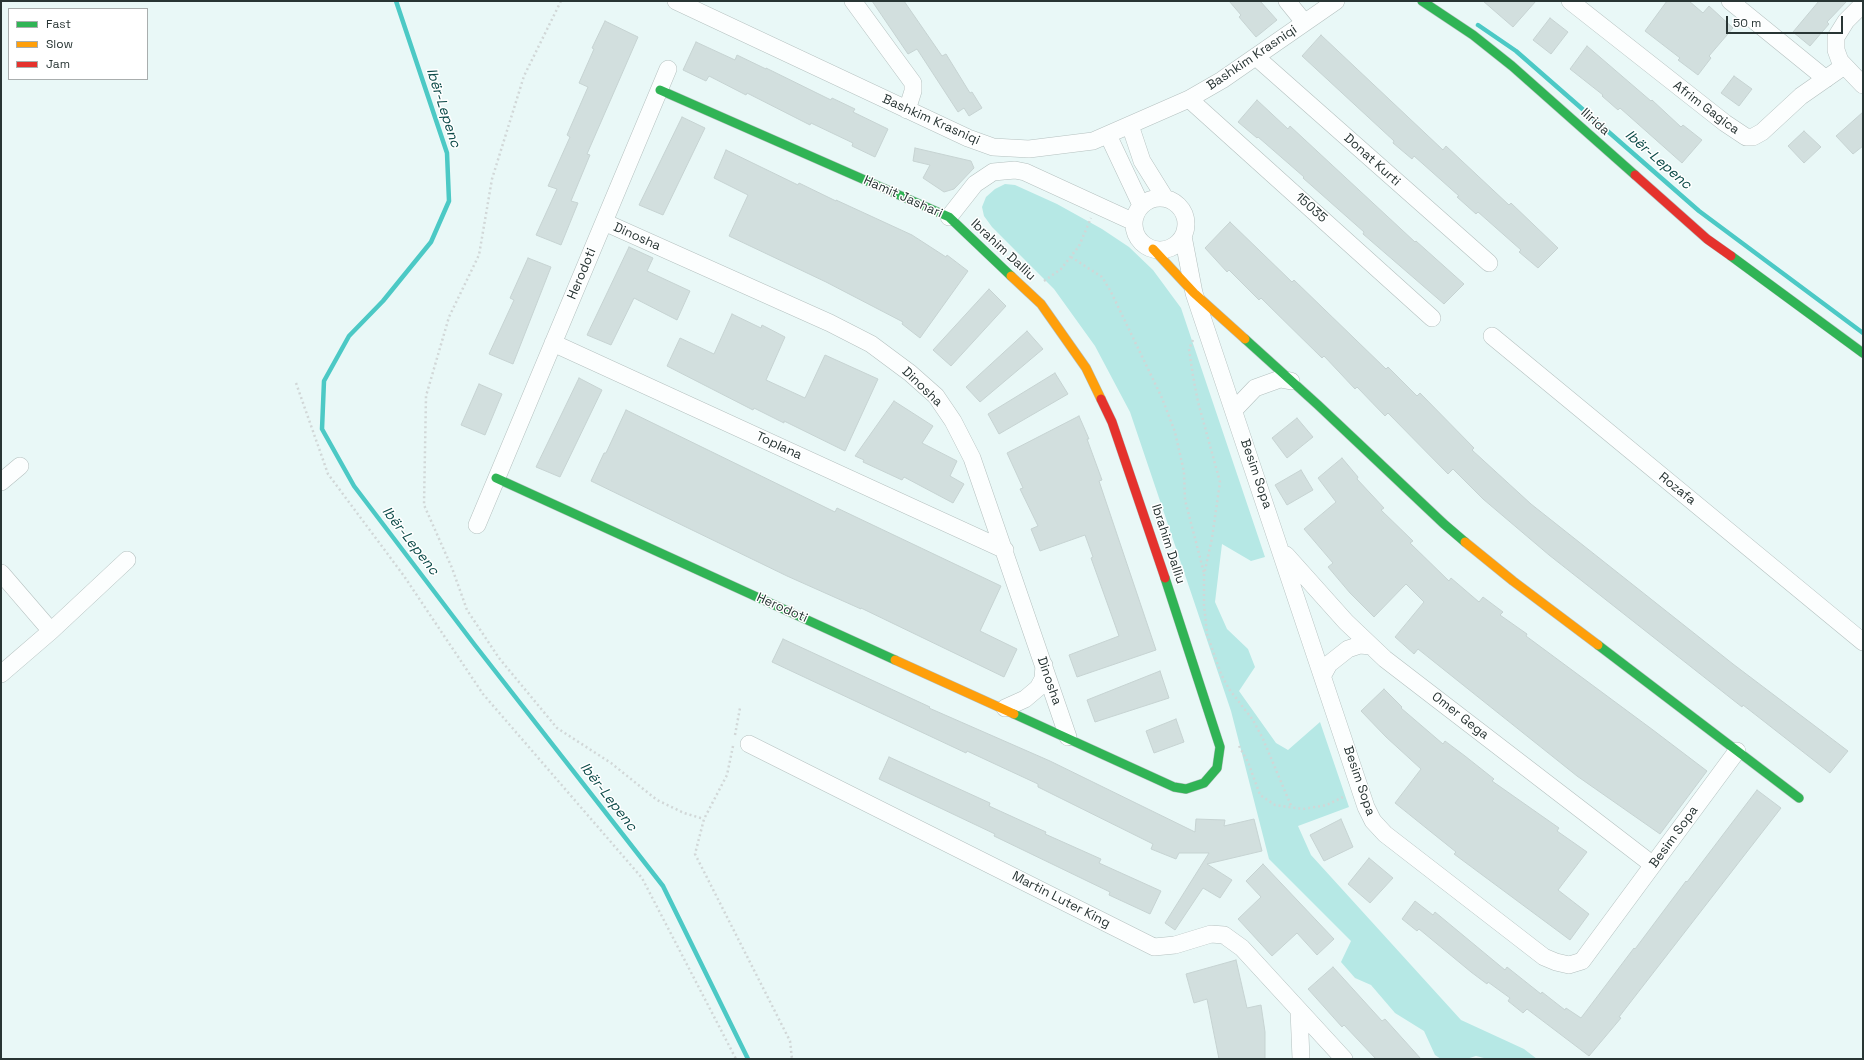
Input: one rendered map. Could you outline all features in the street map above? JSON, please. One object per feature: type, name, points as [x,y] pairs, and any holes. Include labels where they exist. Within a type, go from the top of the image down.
[{"type":"street","name":"Bashkim Krasniqi","points":[[676,1],[968,138],[993,147],[1029,149],[1093,141],[1189,99],[1222,80],[1336,1]]},
{"type":"street","points":[[853,1],[913,83],[913,91],[907,110]]},
{"type":"street","points":[[1287,1],[1304,22]]},
{"type":"street","name":"Ilirida","points":[[1422,1],[1473,35],[1512,66],[1707,239],[1863,353]]},
{"type":"street","name":"Afrim Gagica","points":[[1570,1],[1725,123],[1746,137],[1754,138],[1801,96],[1844,66]]},
{"type":"street","points":[[1730,1],[1826,79]]},
{"type":"street","points":[[1863,4],[1846,21],[1836,37],[1836,50],[1840,61],[1863,85]]},
{"type":"street","name":"Donat Kurti","points":[[1256,57],[1489,264]]},
{"type":"street","name":"Herodoti","points":[[477,525],[668,69]]},
{"type":"street","name":"Hamit Jashari","points":[[660,90],[949,217],[975,184],[993,172],[1003,170],[1025,172],[1134,222]]},
{"type":"street","name":"15035","points":[[1189,99],[1432,318]]},
{"type":"street","name":"Besim Sopa","points":[[1130,125],[1142,161],[1165,198],[1179,205],[1184,212],[1186,224],[1183,236],[1194,293],[1372,821],[1385,834],[1544,957],[1569,965],[1582,961],[1737,751]]},
{"type":"street","points":[[1108,135],[1141,205]]},
{"type":"street","points":[[1134,222],[1136,213],[1141,205],[1148,200],[1165,198]]},
{"type":"street","name":"Ibrahim Dalliu","points":[[949,217],[1041,304],[1086,368],[1112,422],[1132,479],[1218,738],[1220,747],[1219,759],[1217,768],[1204,783],[1186,789],[1174,787],[1068,737]]},
{"type":"street","name":"Dinosha","points":[[604,222],[830,323],[871,344],[910,373],[936,396],[954,421],[972,458],[1005,550],[1068,737]]},
{"type":"street","name":"Besim Sopa","points":[[1134,222],[1135,231],[1139,239],[1145,245],[1153,249],[1194,293],[1461,538],[1513,581],[1799,798]]},
{"type":"street","points":[[1153,249],[1162,250],[1171,248],[1183,236]]},
{"type":"street","name":"Rozafa","points":[[1492,336],[1863,642]]},
{"type":"street","name":"Toplana","points":[[553,342],[1005,550]]},
{"type":"street","points":[[1234,410],[1255,388],[1280,379],[1291,381]]},
{"type":"street","points":[[1,482],[20,466]]},
{"type":"street","name":"Herodoti","points":[[496,478],[1068,737]]},
{"type":"street","name":"Omer Gega","points":[[1281,550],[1346,622],[1385,659],[1653,865]]},
{"type":"street","points":[[1,674],[51,631],[127,560]]},
{"type":"street","points":[[1,573],[51,631]]},
{"type":"street","points":[[1323,675],[1330,664],[1348,649],[1360,645],[1372,646]]},
{"type":"street","points":[[1005,708],[1025,699],[1038,688],[1043,679],[1044,665]]},
{"type":"street","name":"Martin Luter King","points":[[739,742],[1154,947],[1175,945],[1210,934],[1224,935],[1242,948],[1344,1059]]},
{"type":"street","points":[[1299,1010],[1301,1059]]},
{"type":"path","points":[[1028,292],[1061,269],[1079,246],[1096,205]]},
{"type":"path","points":[[1070,257],[1102,278],[1110,290],[1162,398],[1175,432],[1184,472],[1185,500],[1204,575]]},
{"type":"path","points":[[1202,318],[1189,349],[1198,402],[1220,482],[1214,530],[1204,575],[1204,605],[1207,634],[1221,674],[1229,689],[1253,720],[1264,739],[1292,808]]},
{"type":"path","points":[[296,383],[328,474],[404,576],[483,694],[642,878],[736,1059]]},
{"type":"path","points":[[740,708],[739,742],[727,775],[704,819],[695,854],[790,1041],[792,1059]]},
{"type":"path","points":[[1237,742],[1248,762],[1260,795],[1276,805],[1303,809],[1327,805],[1360,788]]},
{"type":"shaded area","points":[[1005,184],[1015,185],[1057,204],[1102,229],[1129,247],[1153,270],[1181,308],[1265,557],[1251,561],[1222,544],[1215,602],[1227,629],[1248,649],[1255,667],[1239,691],[1276,743],[1288,750],[1320,722],[1349,807],[1298,826],[1311,855],[1461,1020],[1524,1049],[1537,1059],[1488,1059],[1476,1056],[1466,1059],[1441,1059],[1435,1055],[1424,1031],[1395,1013],[1371,985],[1355,978],[1341,962],[1351,941],[1269,859],[1231,711],[1130,412],[1095,346],[1054,289],[992,227],[984,216],[982,207],[986,197],[995,189]]},
{"type":"building","points":[[872,1],[904,1],[942,56],[946,54],[970,93],[972,92],[982,108],[969,116],[964,108],[958,112],[917,49],[908,54]]},
{"type":"building","points":[[1229,1],[1260,1],[1277,20],[1256,37],[1239,17],[1241,15]]},
{"type":"building","points":[[1483,1],[1536,1],[1513,27]]},
{"type":"building","points":[[1667,1],[1689,1],[1703,13],[1709,6],[1733,28],[1709,56],[1711,58],[1698,75],[1678,60],[1680,58],[1645,31]]},
{"type":"building","points":[[1819,1],[1847,1],[1827,22],[1829,24],[1810,46],[1793,32]]},
{"type":"building","points":[[1550,18],[1568,32],[1551,54],[1533,40]]},
{"type":"building","points":[[605,21],[638,37],[587,154],[590,155],[571,201],[578,203],[561,245],[536,235],[557,189],[548,186],[570,137],[567,135],[588,87],[579,83],[594,49],[592,48]]},
{"type":"building","points":[[1321,35],[1443,150],[1446,146],[1509,205],[1511,203],[1558,248],[1538,268],[1519,252],[1521,250],[1478,212],[1476,214],[1457,197],[1459,196],[1414,156],[1412,159],[1393,143],[1394,141],[1302,56]]},
{"type":"building","points":[[696,42],[735,60],[737,55],[766,68],[831,100],[832,98],[855,109],[853,112],[888,129],[875,157],[852,146],[853,143],[811,123],[810,125],[747,93],[746,95],[709,76],[706,81],[683,70]]},
{"type":"building","points":[[1587,46],[1651,101],[1652,100],[1681,127],[1683,125],[1702,140],[1682,163],[1620,108],[1618,110],[1602,96],[1603,95],[1570,69]]},
{"type":"building","points":[[1734,76],[1752,89],[1739,106],[1721,93]]},
{"type":"building","points":[[1257,100],[1288,129],[1290,126],[1415,242],[1416,241],[1464,284],[1444,304],[1363,234],[1364,232],[1303,178],[1304,177],[1258,137],[1257,138],[1238,122]]},
{"type":"building","points":[[1863,112],[1863,146],[1853,154],[1836,136]]},
{"type":"building","points":[[682,117],[705,128],[663,215],[639,205]]},
{"type":"building","points":[[1804,131],[1821,147],[1804,163],[1788,146]]},
{"type":"building","points":[[915,148],[971,161],[974,168],[954,189],[944,192],[923,178],[930,165],[913,161]]},
{"type":"building","points":[[726,150],[798,185],[799,183],[912,235],[946,257],[947,255],[968,271],[920,338],[902,324],[903,322],[826,282],[729,236],[748,195],[714,178]]},
{"type":"building","points":[[1230,222],[1292,282],[1294,280],[1386,369],[1388,367],[1417,396],[1420,393],[1474,448],[1472,450],[1531,504],[1733,664],[1848,751],[1830,773],[1743,705],[1742,707],[1549,555],[1483,499],[1453,469],[1448,474],[1388,413],[1385,416],[1357,387],[1355,389],[1324,356],[1322,358],[1261,298],[1259,300],[1229,270],[1227,272],[1205,248]]},
{"type":"building","points":[[629,247],[653,258],[647,271],[690,291],[677,320],[634,298],[611,345],[587,335]]},
{"type":"building","points":[[528,258],[551,267],[513,364],[489,354],[514,300],[510,298]]},
{"type":"building","points":[[989,289],[1006,306],[951,366],[933,350]]},
{"type":"building","points":[[732,314],[761,328],[762,325],[785,337],[766,380],[805,398],[825,355],[878,379],[845,451],[784,421],[784,423],[754,408],[753,410],[667,366],[680,338],[714,354]]},
{"type":"building","points":[[1027,331],[1043,349],[980,402],[966,387]]},
{"type":"building","points":[[1055,373],[1068,394],[999,434],[988,414]]},
{"type":"building","points":[[579,378],[602,390],[560,477],[536,467]]},
{"type":"building","points":[[479,384],[502,394],[485,435],[461,425]]},
{"type":"building","points":[[894,401],[933,426],[922,443],[957,461],[950,476],[964,484],[953,503],[904,477],[902,480],[863,462],[864,460],[855,456]]},
{"type":"building","points":[[626,410],[835,512],[837,508],[1001,586],[980,631],[1017,649],[1004,677],[861,608],[787,576],[591,481]]},
{"type":"building","points":[[1079,416],[1089,439],[1087,439],[1102,480],[1099,481],[1156,650],[1077,677],[1069,655],[1119,636],[1091,558],[1093,557],[1085,535],[1040,551],[1031,529],[1038,526],[1020,489],[1023,488],[1007,453]]},
{"type":"building","points":[[1297,418],[1313,437],[1287,458],[1272,438]]},
{"type":"building","points":[[1342,458],[1358,477],[1357,479],[1384,508],[1381,510],[1413,541],[1410,543],[1449,581],[1451,578],[1479,602],[1483,597],[1503,612],[1500,615],[1527,634],[1526,636],[1707,771],[1660,834],[1577,776],[1418,649],[1414,654],[1395,637],[1424,602],[1406,584],[1374,617],[1350,593],[1328,567],[1333,563],[1304,529],[1336,502],[1318,478]]},
{"type":"building","points":[[1301,470],[1313,490],[1287,505],[1275,485]]},
{"type":"building","points":[[783,639],[930,707],[929,708],[1050,761],[1195,832],[1196,819],[1225,820],[1224,826],[1254,819],[1262,851],[1207,864],[1232,880],[1220,898],[1203,888],[1175,930],[1165,923],[1209,853],[1179,853],[1176,859],[1151,849],[1153,844],[1038,787],[1038,784],[967,751],[966,753],[772,662]]},
{"type":"building","points":[[1160,671],[1169,698],[1095,722],[1087,700]]},
{"type":"building","points":[[1384,689],[1402,707],[1401,708],[1443,744],[1445,741],[1494,779],[1492,781],[1559,828],[1557,831],[1587,852],[1558,890],[1589,914],[1570,940],[1454,854],[1456,852],[1395,803],[1421,769],[1386,737],[1361,711]]},
{"type":"building","points":[[1176,719],[1184,742],[1154,753],[1146,731]]},
{"type":"building","points":[[889,757],[990,803],[989,806],[1046,832],[1045,834],[1101,859],[1099,863],[1161,891],[1150,914],[1109,895],[1110,892],[994,836],[995,834],[879,779]]},
{"type":"building","points":[[1757,790],[1781,808],[1619,1017],[1621,1018],[1589,1056],[1527,1009],[1523,1013],[1508,1001],[1510,998],[1488,982],[1487,984],[1419,929],[1417,931],[1402,919],[1415,901],[1433,915],[1435,912],[1505,970],[1507,967],[1541,994],[1542,992],[1565,1010],[1566,1008],[1581,1018]]},
{"type":"building","points":[[1341,819],[1353,847],[1324,861],[1310,835]]},
{"type":"building","points":[[1369,858],[1393,878],[1370,903],[1348,884]]},
{"type":"building","points":[[1263,864],[1334,939],[1317,955],[1297,933],[1272,956],[1238,919],[1261,897],[1246,881]]},
{"type":"building","points":[[1236,960],[1247,1008],[1261,1005],[1265,1032],[1265,1059],[1219,1059],[1207,999],[1194,1003],[1186,974]]},
{"type":"building","points":[[1333,967],[1382,1021],[1385,1019],[1421,1059],[1376,1059],[1344,1025],[1342,1027],[1308,989]]},
{"type":"waterway","name":"Ibër-Lepenc","points":[[396,1],[447,153],[449,201],[431,242],[383,301],[349,336],[324,381],[322,429],[354,486],[474,644],[663,886],[748,1059]]},
{"type":"waterway","name":"Ibër-Lepenc","points":[[1478,25],[1516,51],[1699,211],[1863,333]]},
{"type":"traffic: fast","points":[[1422,1],[1473,35],[1512,66],[1635,175]]},
{"type":"traffic: fast","points":[[660,90],[949,217],[1011,276]]},
{"type":"traffic: fast","points":[[1731,256],[1863,353]]},
{"type":"traffic: fast","points":[[1245,339],[1465,542]]},
{"type":"traffic: fast","points":[[496,478],[895,660]]},
{"type":"traffic: fast","points":[[1014,714],[1174,787],[1186,789],[1204,783],[1217,768],[1220,747],[1165,578]]},
{"type":"traffic: fast","points":[[1598,645],[1799,798]]},
{"type":"traffic: slow","points":[[1153,249],[1194,293],[1245,339]]},
{"type":"traffic: slow","points":[[1011,276],[1041,304],[1086,368],[1101,399]]},
{"type":"traffic: slow","points":[[1465,542],[1513,581],[1598,645]]},
{"type":"traffic: slow","points":[[895,660],[1014,714]]},
{"type":"traffic: jam","points":[[1635,175],[1707,239],[1731,256]]},
{"type":"traffic: jam","points":[[1101,399],[1112,422],[1165,578]]}]
